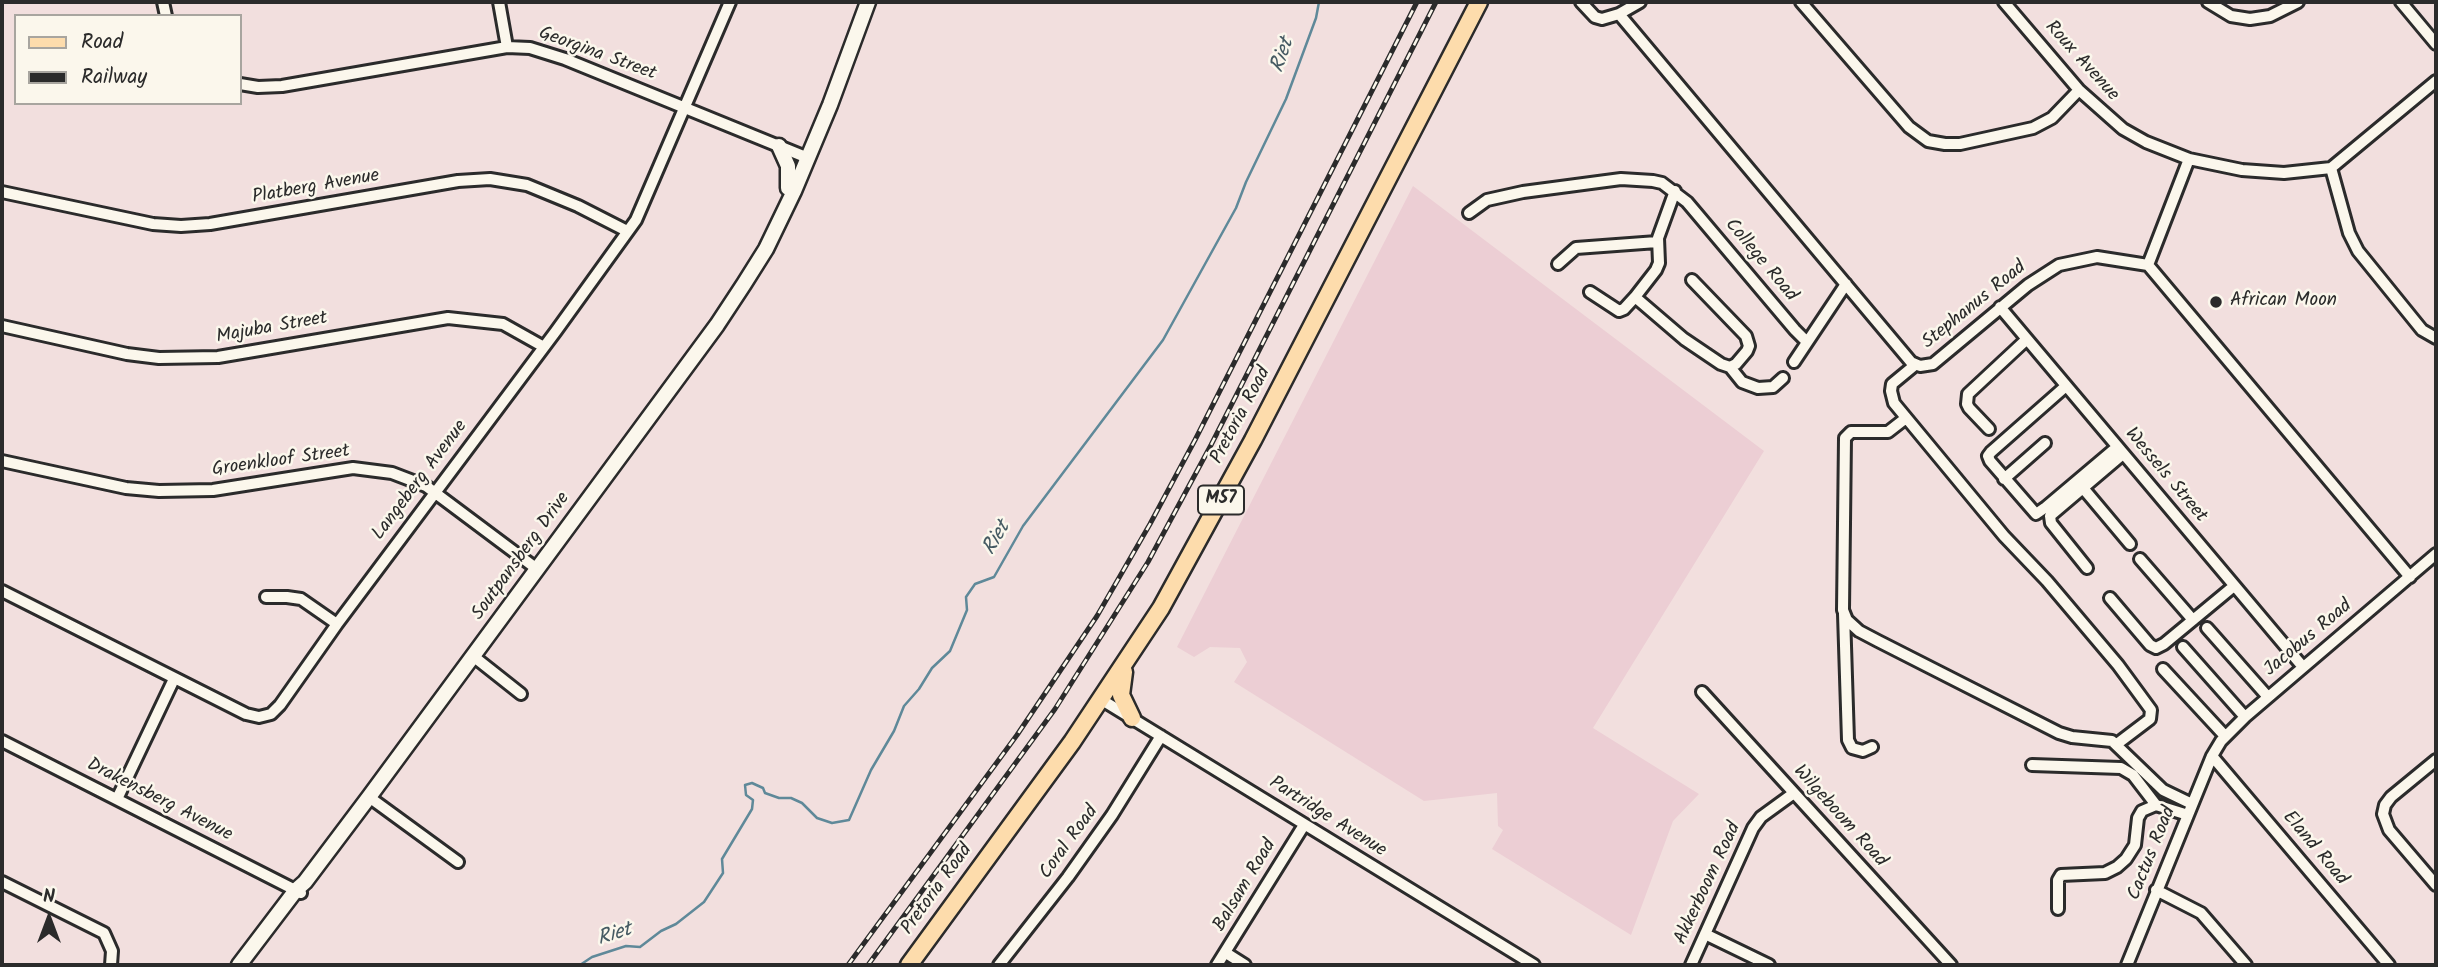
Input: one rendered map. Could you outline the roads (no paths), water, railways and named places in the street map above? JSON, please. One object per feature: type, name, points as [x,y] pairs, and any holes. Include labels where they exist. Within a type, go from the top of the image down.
[{"type":"main road","name":"Pretoria Road","points":[[909,965],[1102,700],[1190,557],[1479,2]]},
{"type":"main road","points":[[1126,663],[1121,695],[1132,718]]},
{"type":"street","points":[[499,2],[507,47]]},
{"type":"street","name":"Langeberg Avenue","points":[[2,591],[246,714],[265,716],[280,705],[337,624],[544,347],[641,210],[728,2]]},
{"type":"street","name":"Soutpansberg Drive","points":[[247,965],[717,325],[751,274],[794,191],[860,2]]},
{"type":"street","name":"Soutpansberg Drive","points":[[763,251],[869,2]]},
{"type":"street","points":[[1581,2],[1599,18],[1609,18],[1640,2]]},
{"type":"street","points":[[1801,2],[1909,127],[1927,141],[1960,144],[2034,128],[2052,118],[2079,90]]},
{"type":"street","name":"Roux Avenue","points":[[2004,2],[2079,90],[2123,129],[2146,142],[2189,159],[2263,173],[2331,168]]},
{"type":"street","points":[[2208,2],[2231,16],[2250,19],[2270,16],[2298,2]]},
{"type":"street","points":[[2401,2],[2436,44]]},
{"type":"street","name":"Stephanus Road","points":[[1619,14],[1915,365],[1924,367],[1933,364],[2044,273],[2071,261],[2097,257],[2148,265]]},
{"type":"street","name":"Georgina Street","points":[[242,84],[282,86],[507,47],[538,49],[805,157]]},
{"type":"street","points":[[2436,81],[2331,168],[2349,233],[2358,251],[2422,330],[2436,338]]},
{"type":"street","points":[[779,146],[788,166],[788,188]]},
{"type":"street","points":[[2189,159],[2148,265],[2410,577]]},
{"type":"street","name":"Platberg Avenue","points":[[2,192],[153,224],[181,226],[223,222],[458,181],[490,178],[527,185],[578,206],[627,231]]},
{"type":"street","points":[[1469,213],[1480,203],[1498,196],[1596,181],[1653,181],[1675,191],[1657,243],[1660,258],[1656,271],[1635,297],[1619,311],[1590,292]]},
{"type":"street","name":"College Road","points":[[1675,191],[1807,342]]},
{"type":"street","points":[[1558,264],[1570,252],[1580,248],[1657,243]]},
{"type":"street","points":[[1692,280],[1746,336],[1749,346],[1747,351],[1730,367]]},
{"type":"street","points":[[1794,362],[1846,284]]},
{"type":"street","points":[[1635,297],[1693,345],[1721,365],[1730,367],[1742,382],[1758,388],[1773,387],[1783,378]]},
{"type":"street","name":"Wessels Street","points":[[2000,307],[2303,667]]},
{"type":"street","name":"Majuba Street","points":[[2,326],[148,357],[218,357],[447,318],[503,324],[544,347]]},
{"type":"street","points":[[1989,429],[1967,404],[1968,394],[2026,339]]},
{"type":"street","points":[[1915,365],[1895,380],[1891,387],[1894,403],[2004,536],[2048,581],[2148,705],[2150,719],[2117,744]]},
{"type":"street","points":[[2066,386],[1989,454],[1990,461],[2004,479],[2033,512],[2038,513],[2120,450]]},
{"type":"street","points":[[1872,747],[1863,751],[1852,748],[1848,740],[1844,614],[1845,438],[1851,432],[1888,432],[1906,418]]},
{"type":"street","points":[[2004,479],[2045,443]]},
{"type":"street","points":[[2087,568],[2050,519],[2053,512],[2083,488],[2120,450]]},
{"type":"street","name":"Groenkloof Street","points":[[2,461],[149,491],[213,490],[354,468],[378,470],[399,475],[435,492],[537,569]]},
{"type":"street","points":[[2083,488],[2130,544]]},
{"type":"street","name":"Jacobus Road","points":[[2212,756],[2225,736],[2245,717],[2436,554]]},
{"type":"street","points":[[2140,559],[2193,620]]},
{"type":"street","points":[[2110,598],[2153,647],[2161,646],[2234,586]]},
{"type":"street","points":[[266,597],[301,599],[337,624]]},
{"type":"street","points":[[1844,614],[1852,625],[1865,634],[2059,733],[2117,744],[2163,790],[2190,809]]},
{"type":"street","points":[[2207,628],[2268,697]]},
{"type":"street","points":[[2183,648],[2245,717]]},
{"type":"street","points":[[473,656],[521,694]]},
{"type":"street","points":[[2163,669],[2225,736]]},
{"type":"street","points":[[117,799],[174,679]]},
{"type":"street","name":"Wilgeboom Road","points":[[1702,692],[1951,965]]},
{"type":"street","name":"Partridge Avenue","points":[[1102,700],[1534,965]]},
{"type":"street","name":"Coral Road","points":[[999,965],[1097,836],[1161,736]]},
{"type":"street","name":"Drakensberg Avenue","points":[[2,741],[301,888]]},
{"type":"street","name":"Cactus Road","points":[[2127,965],[2212,756]]},
{"type":"street","name":"Eland Road","points":[[2212,756],[2389,965]]},
{"type":"street","points":[[2436,760],[2391,797],[2383,814],[2389,830],[2436,886]]},
{"type":"street","points":[[2032,765],[2121,768],[2133,775],[2156,805]]},
{"type":"street","name":"Akkerboom Road","points":[[1691,965],[1756,823],[1794,793]]},
{"type":"street","points":[[369,797],[458,862]]},
{"type":"street","points":[[2058,909],[2061,875],[2099,874],[2117,867],[2133,848],[2139,814],[2145,808],[2156,805],[2190,809]]},
{"type":"street","name":"Balsam Road","points":[[1217,965],[1304,825]]},
{"type":"street","points":[[2,882],[104,933],[112,951],[111,965]]},
{"type":"street","name":"Soutpansberg Drive","points":[[239,965],[301,888]]},
{"type":"street","points":[[2156,890],[2201,913],[2246,965]]},
{"type":"street","points":[[1705,934],[1769,965]]},
{"type":"street","points":[[1226,953],[1245,965]]},
{"type":"waterway","name":"Riet","points":[[580,965],[592,957],[626,946],[640,947],[704,902],[723,873],[722,859],[752,809],[753,800],[746,795],[745,785],[752,783],[763,788],[765,793],[802,803],[817,818],[832,823],[849,820],[904,706],[932,668],[950,651],[967,610],[966,597],[975,584],[994,577],[1023,526],[1163,340],[1236,208],[1286,99],[1316,18],[1319,2]]},
{"type":"railway","points":[[848,965],[1017,735],[1097,616],[1195,440],[1417,2]]},
{"type":"railway","points":[[868,965],[1055,709],[1148,562],[1211,445],[1436,2]]},
{"type":"place","name":"African Moon","points":[[2216,302]]}]
